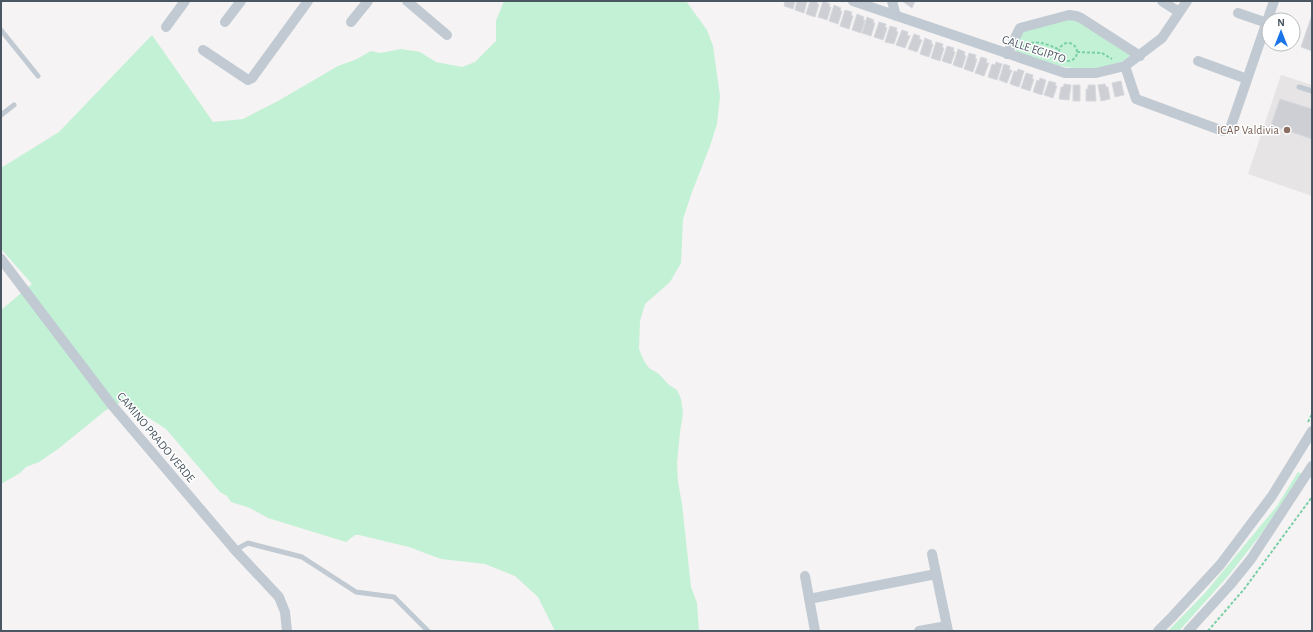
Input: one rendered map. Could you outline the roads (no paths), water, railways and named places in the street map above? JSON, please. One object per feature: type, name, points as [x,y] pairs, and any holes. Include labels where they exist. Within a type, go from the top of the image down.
[{"type":"street","points":[[166,27],[185,1]]},
{"type":"street","points":[[225,22],[241,1]]},
{"type":"street","points":[[204,50],[248,80],[252,78],[308,1]]},
{"type":"street","points":[[352,22],[368,1]]},
{"type":"street","points":[[407,1],[447,35]]},
{"type":"street","name":"CALLE EGIPTO","points":[[853,1],[1065,73],[1096,73],[1125,66],[1162,38],[1187,1]]},
{"type":"street","points":[[892,1],[896,16]]},
{"type":"street","points":[[1162,1],[1179,12]]},
{"type":"street","points":[[1270,12],[1274,1]]},
{"type":"street","points":[[1238,13],[1261,21]]},
{"type":"street","points":[[1007,54],[1020,28],[1069,16],[1081,18],[1140,56]]},
{"type":"street","points":[[1125,66],[1136,99],[1223,131],[1230,129],[1261,40]]},
{"type":"street","points":[[1198,61],[1247,79]]},
{"type":"street","name":"CAMINO PRADO VERDE","points":[[1,259],[111,404],[235,550],[279,597],[285,612],[287,631]]},
{"type":"street","points":[[1158,631],[1220,565],[1272,496],[1312,432]]},
{"type":"street","points":[[1188,631],[1252,559],[1312,466]]},
{"type":"street","points":[[919,631],[948,628],[932,554]]},
{"type":"street","points":[[809,599],[936,574]]},
{"type":"street","points":[[805,576],[815,631]]},
{"type":"lane","points":[[1,30],[38,76]]},
{"type":"lane","points":[[1299,87],[1312,91]]},
{"type":"lane","points":[[1,115],[14,105]]},
{"type":"lane","points":[[235,550],[248,543],[302,557],[356,592],[394,597],[428,631]]},
{"type":"place","name":"ICAP Valdivia","points":[[1287,130]]}]
